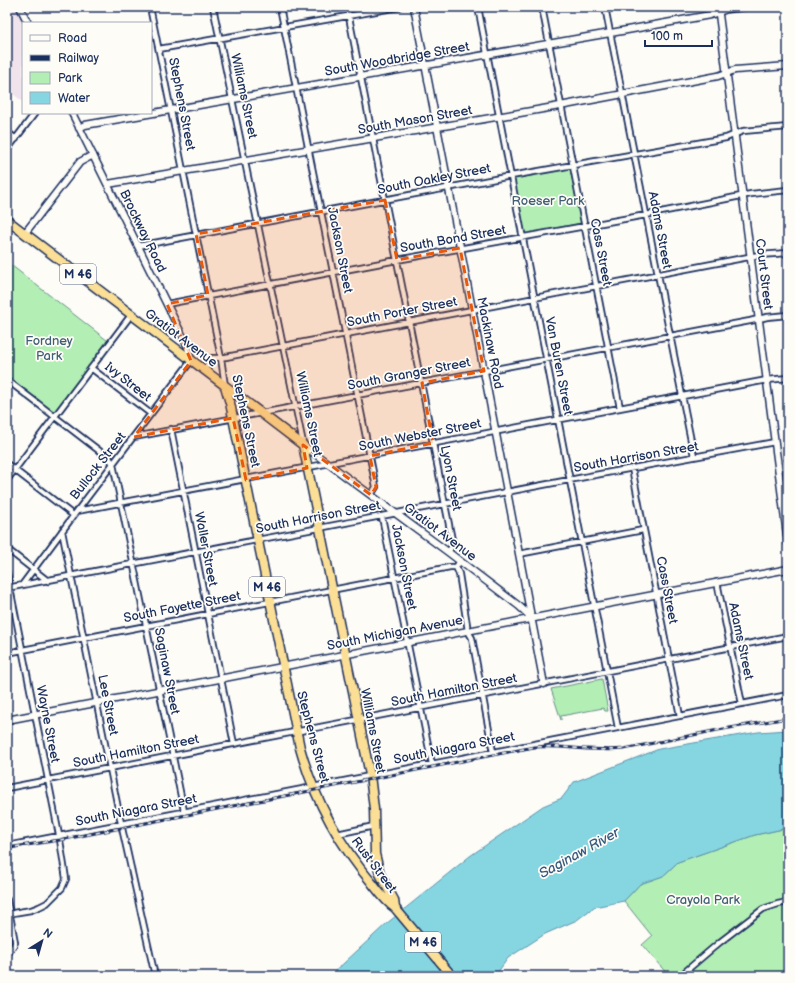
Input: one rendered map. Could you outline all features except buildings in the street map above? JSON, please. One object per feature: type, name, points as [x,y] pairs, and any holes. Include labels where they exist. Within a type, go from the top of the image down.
[{"type":"highway","name":"Gratiot Avenue","points":[[7,220],[303,445]]},
{"type":"highway","name":"Stephens Street","points":[[225,386],[233,418],[303,757],[322,808],[337,834]]},
{"type":"highway","name":"Williams Street","points":[[303,445],[370,775],[374,802],[375,854],[386,888],[394,900],[395,908]]},
{"type":"highway","name":"Rust Street","points":[[337,834],[364,874],[389,904],[395,908]]},
{"type":"highway","name":"M 46","points":[[395,908],[452,976]]},
{"type":"main road","points":[[20,7],[28,22]]},
{"type":"main road","name":"Mackinaw Road","points":[[414,7],[544,684]]},
{"type":"main road","name":"South Woodbridge Street","points":[[152,113],[710,15],[718,9],[744,7]]},
{"type":"main road","name":"Court Street","points":[[718,9],[775,442],[785,502],[788,544]]},
{"type":"main road","name":"South Mason Street","points":[[108,184],[560,106],[705,79],[735,70],[788,66]]},
{"type":"main road","name":"Brockway Road","points":[[72,114],[188,347],[191,361]]},
{"type":"main road","name":"South Woodbridge Street","points":[[79,128],[85,125],[147,114]]},
{"type":"main road","points":[[25,233],[80,162],[93,154]]},
{"type":"main road","name":"Gratiot Avenue","points":[[303,445],[460,561],[519,606],[532,618]]},
{"type":"main road","name":"South Michigan Avenue","points":[[7,720],[788,569]]},
{"type":"street","name":"Stephens Street","points":[[150,7],[221,358],[225,386]]},
{"type":"street","name":"Williams Street","points":[[213,7],[303,445]]},
{"type":"street","name":"Jackson Street","points":[[280,7],[376,487],[372,495]]},
{"type":"street","name":"Lyon Street","points":[[347,7],[453,545],[448,552]]},
{"type":"street","points":[[159,49],[399,7]]},
{"type":"street","name":"Van Buren Street","points":[[478,7],[618,728]]},
{"type":"street","name":"Cass Street","points":[[542,7],[560,106],[620,408]]},
{"type":"street","name":"Adams Street","points":[[605,7],[694,456]]},
{"type":"street","points":[[7,150],[34,114]]},
{"type":"street","name":"South Oakley Street","points":[[138,246],[511,176],[726,138],[743,131],[788,128]]},
{"type":"street","points":[[7,132],[16,139]]},
{"type":"street","name":"South Bond Street","points":[[167,304],[208,295],[460,248],[523,238],[751,194],[788,190]]},
{"type":"street","name":"South Porter Street","points":[[204,370],[212,358],[221,358],[282,345],[751,257],[788,253]]},
{"type":"street","points":[[7,480],[131,315]]},
{"type":"street","name":"South Granger Street","points":[[134,437],[767,317],[788,315]]},
{"type":"street","name":"Bullock Street","points":[[22,585],[191,361]]},
{"type":"street","name":"Ivy Street","points":[[91,368],[150,414]]},
{"type":"street","name":"South Webster Street","points":[[75,513],[121,502],[246,480],[328,463],[767,380],[788,378]]},
{"type":"street","points":[[7,381],[110,459],[113,464]]},
{"type":"street","name":"Waller Street","points":[[171,429],[234,744]]},
{"type":"street","name":"South Harrison Street","points":[[8,588],[694,456],[775,442]]},
{"type":"street","points":[[7,464],[75,513]]},
{"type":"street","name":"Saginaw Street","points":[[113,464],[184,811]]},
{"type":"street","name":"Cass Street","points":[[632,468],[680,716]]},
{"type":"street","name":"Jackson Street","points":[[382,517],[432,764]]},
{"type":"street","points":[[519,554],[643,530]]},
{"type":"street","name":"Lee Street","points":[[62,531],[109,768],[155,976]]},
{"type":"street","points":[[7,549],[48,580]]},
{"type":"street","points":[[460,561],[456,567],[459,574],[468,631],[472,638],[493,752]]},
{"type":"street","name":"South Fayette Street","points":[[7,652],[456,567]]},
{"type":"street","name":"Wayne Street","points":[[7,573],[8,588],[48,779],[66,879],[62,888],[47,903],[31,910],[8,913]]},
{"type":"street","name":"Adams Street","points":[[717,582],[742,704]]},
{"type":"street","name":"South Hamilton Street","points":[[7,788],[788,636]]},
{"type":"street","name":"South Niagara Street","points":[[7,846],[788,695]]},
{"type":"street","points":[[337,834],[374,826]]},
{"type":"street","points":[[7,900],[8,913],[15,942],[7,955]]},
{"type":"street","points":[[680,976],[720,942],[763,909],[788,902]]},
{"type":"highlighted area","points":[[385,200],[397,260],[460,248],[484,371],[422,383],[433,443],[370,456],[376,487],[371,495],[303,445],[307,468],[246,480],[233,418],[134,437],[191,361],[167,304],[208,295],[196,234]]},
{"type":"shaded area","points":[[7,7],[20,7],[28,22],[22,22],[22,101],[7,89]]},
{"type":"green space","name":"Roeser Park","points":[[570,168],[581,223],[525,234],[514,179]]},
{"type":"green space","name":"Fordney Park","points":[[7,262],[108,341],[54,412],[7,376]]},
{"type":"green space","points":[[602,679],[608,711],[605,711],[603,708],[561,716],[561,720],[551,689]]},
{"type":"green space","name":"Crayola Park","points":[[788,827],[788,976],[669,976],[642,945],[652,936],[624,901],[640,884],[663,876],[678,862],[755,835]]},
{"type":"water","name":"Saginaw River","points":[[788,730],[788,827],[755,835],[678,862],[663,876],[640,884],[624,901],[594,907],[577,920],[545,934],[508,958],[495,976],[330,976],[386,924],[470,856],[543,806],[562,798],[574,782],[659,749],[758,732]]},
{"type":"railway","points":[[7,848],[60,840],[534,747],[602,750],[624,749],[718,730],[788,718]]}]
